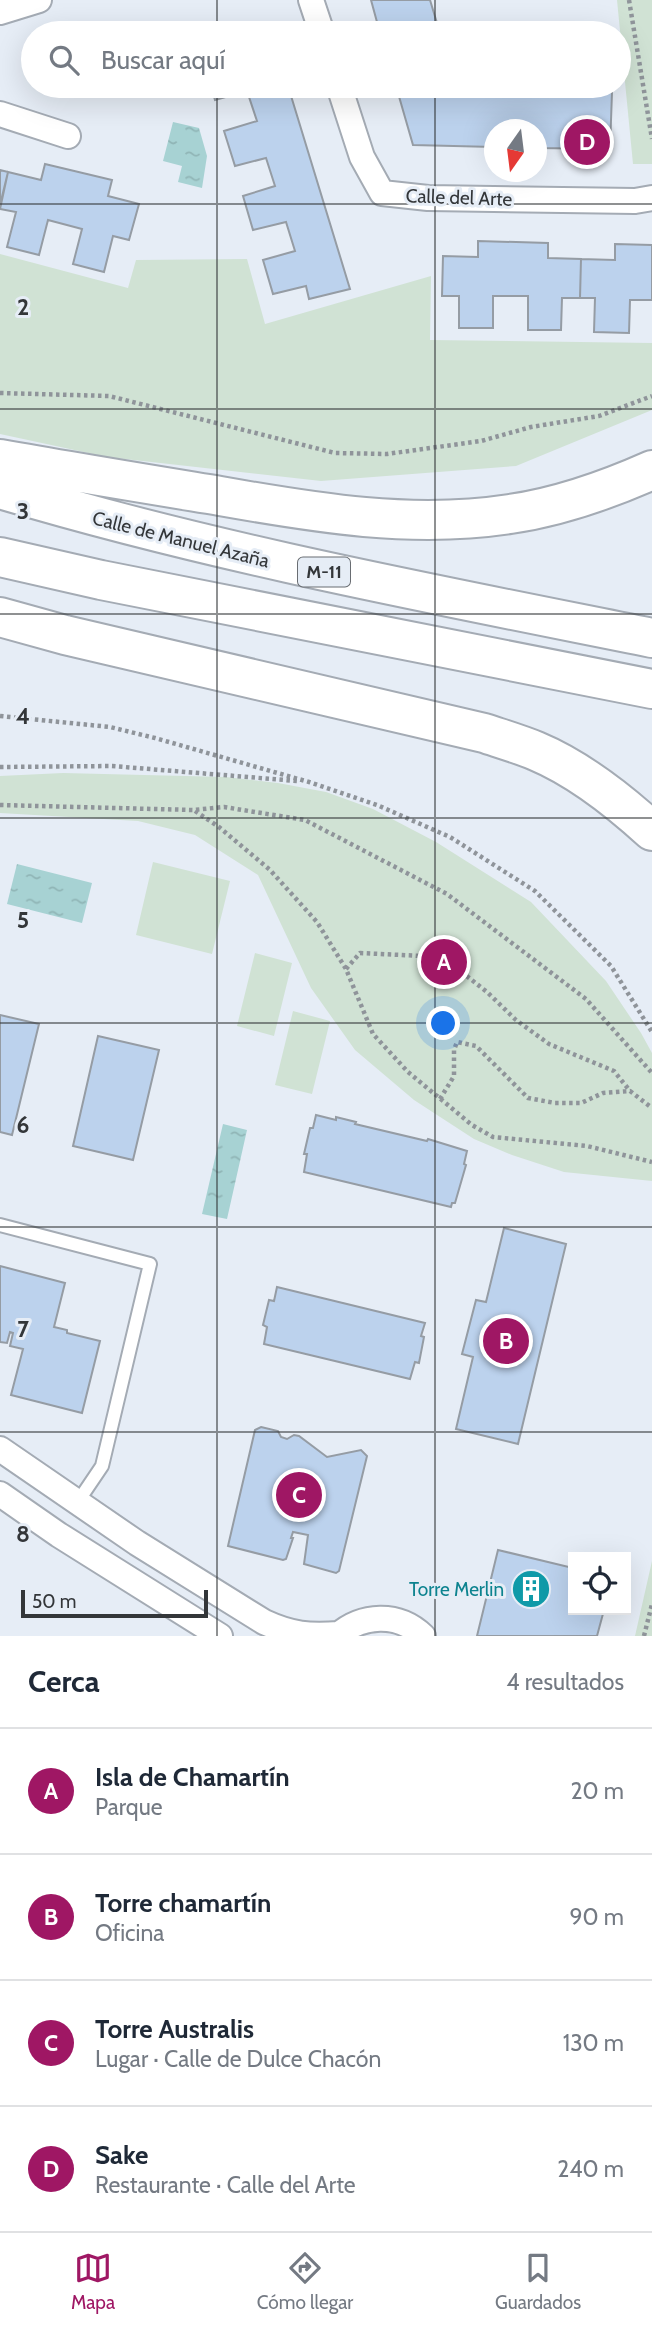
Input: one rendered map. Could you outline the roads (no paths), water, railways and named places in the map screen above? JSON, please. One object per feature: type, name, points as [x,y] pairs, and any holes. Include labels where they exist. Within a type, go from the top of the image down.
[{"type":"highway","points":[[0,459],[317,513],[387,519],[453,520],[511,514],[563,503],[652,470]]},
{"type":"highway","name":"Calle de Manuel Azaña","points":[[0,489],[96,518],[281,564],[652,638]]},
{"type":"highway","points":[[0,556],[128,585],[652,689]]},
{"type":"highway","points":[[0,617],[484,733],[538,752],[574,771],[623,805],[652,831]]},
{"type":"street","points":[[0,12],[38,0]]},
{"type":"street","points":[[311,0],[318,21]]},
{"type":"street","name":"Calle del Arte","points":[[343,98],[362,157],[382,193],[442,198],[635,201],[652,198]]},
{"type":"street","points":[[0,114],[68,136]]},
{"type":"street","points":[[0,1449],[205,1587],[284,1631],[305,1636],[338,1635],[357,1623],[378,1618],[405,1623],[423,1636]]},
{"type":"street","points":[[0,1494],[59,1535],[219,1636]]},
{"type":"street","points":[[59,1535],[78,1503]]},
{"type":"lane","points":[[0,1225],[150,1264],[102,1465],[78,1503]]},
{"type":"water","points":[[173,122],[199,128],[207,156],[202,188],[178,182],[182,166],[163,161]]},
{"type":"water","points":[[17,864],[92,883],[82,923],[7,904]]},
{"type":"water","points":[[223,1124],[247,1130],[227,1219],[202,1214]]},
{"type":"place","name":"Sake","points":[[587,142]]},
{"type":"place","name":"Isla de Chamartín","points":[[444,962]]},
{"type":"place","name":"Torre chamartín","points":[[506,1341]]},
{"type":"place","name":"Torre Australis","points":[[299,1495]]},
{"type":"place","name":"Torre Merlin","points":[[531,1589]]}]
